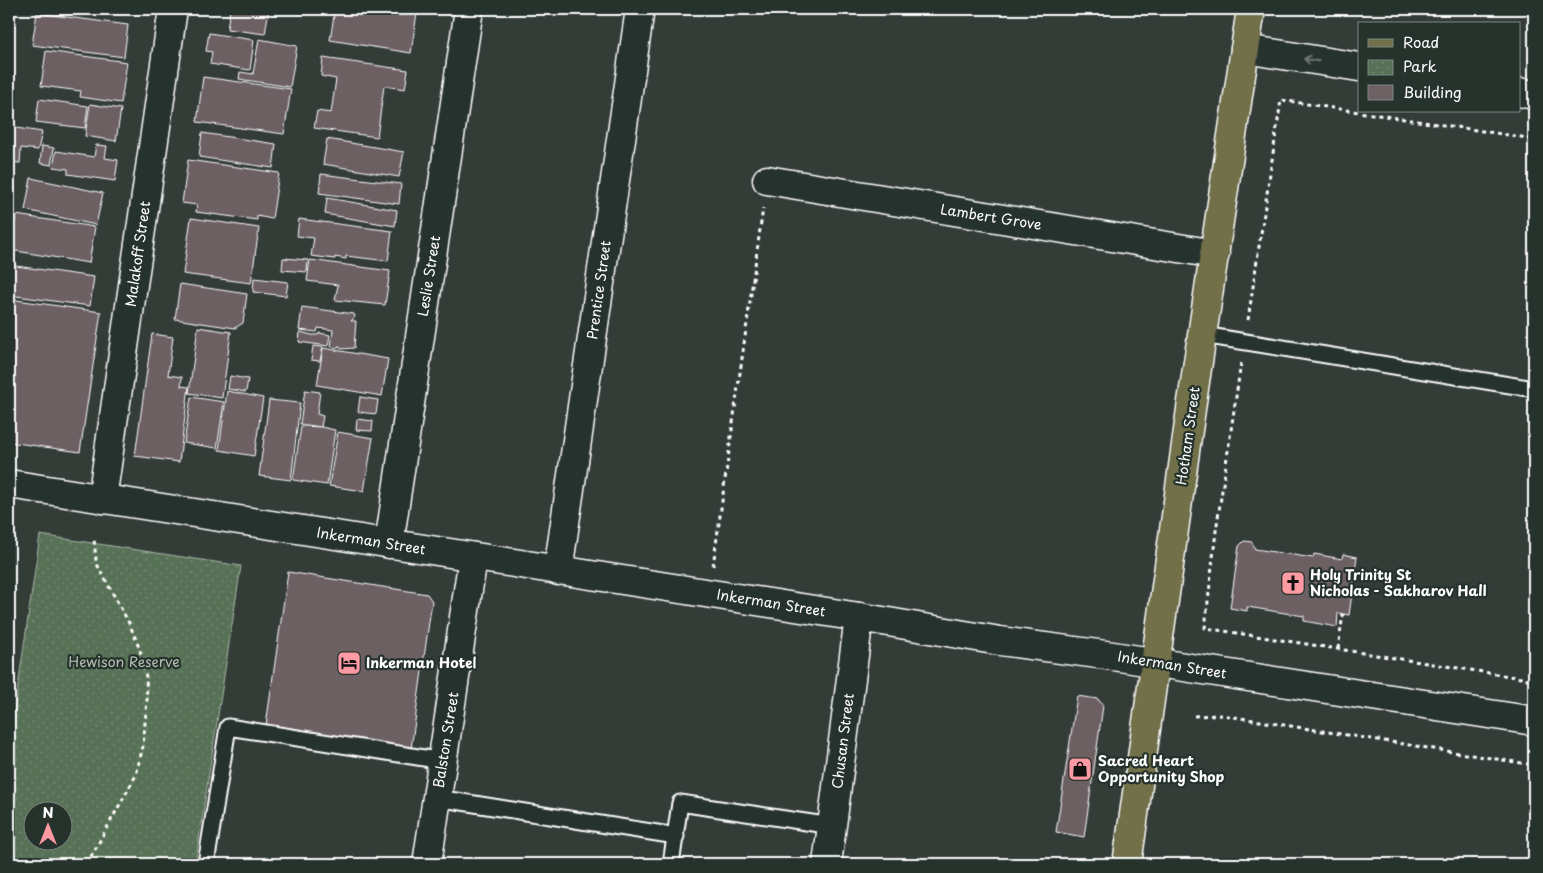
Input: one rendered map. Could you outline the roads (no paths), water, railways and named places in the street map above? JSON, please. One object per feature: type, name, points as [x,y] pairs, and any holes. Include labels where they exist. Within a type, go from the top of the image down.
[{"type":"main road","name":"Hotham Street","points":[[1127,864],[1251,9]]},
{"type":"street","name":"Malakoff Street","points":[[102,499],[172,9]]},
{"type":"street","name":"Leslie Street","points":[[389,544],[469,9]]},
{"type":"street","name":"Prentice Street","points":[[558,570],[640,9]]},
{"type":"street","points":[[1245,49],[1358,67]]},
{"type":"street","points":[[1520,92],[1534,95]]},
{"type":"street","name":"Lambert Grove","points":[[767,180],[1215,254]]},
{"type":"street","name":"Inkerman Street","points":[[10,490],[102,499],[859,617],[1000,641],[1155,662],[1534,721]]},
{"type":"street","name":"Balston Street","points":[[427,864],[474,557]]},
{"type":"street","name":"Chusan Street","points":[[826,864],[859,617]]},
{"type":"lane","points":[[1203,335],[1534,389]]},
{"type":"lane","points":[[206,864],[228,728],[443,761]]},
{"type":"lane","points":[[437,798],[676,836]]},
{"type":"lane","points":[[671,864],[680,803],[832,826]]},
{"type":"place","name":"Holy Trinity St Nicholas - Sakharov Hall","points":[[1293,583]]},
{"type":"place","name":"Inkerman Hotel","points":[[349,663]]},
{"type":"place","name":"Sacred Heart Opportunity Shop","points":[[1080,769]]},
{"type":"park label","name":"Hewison Reserve","points":[[124,662]]}]
